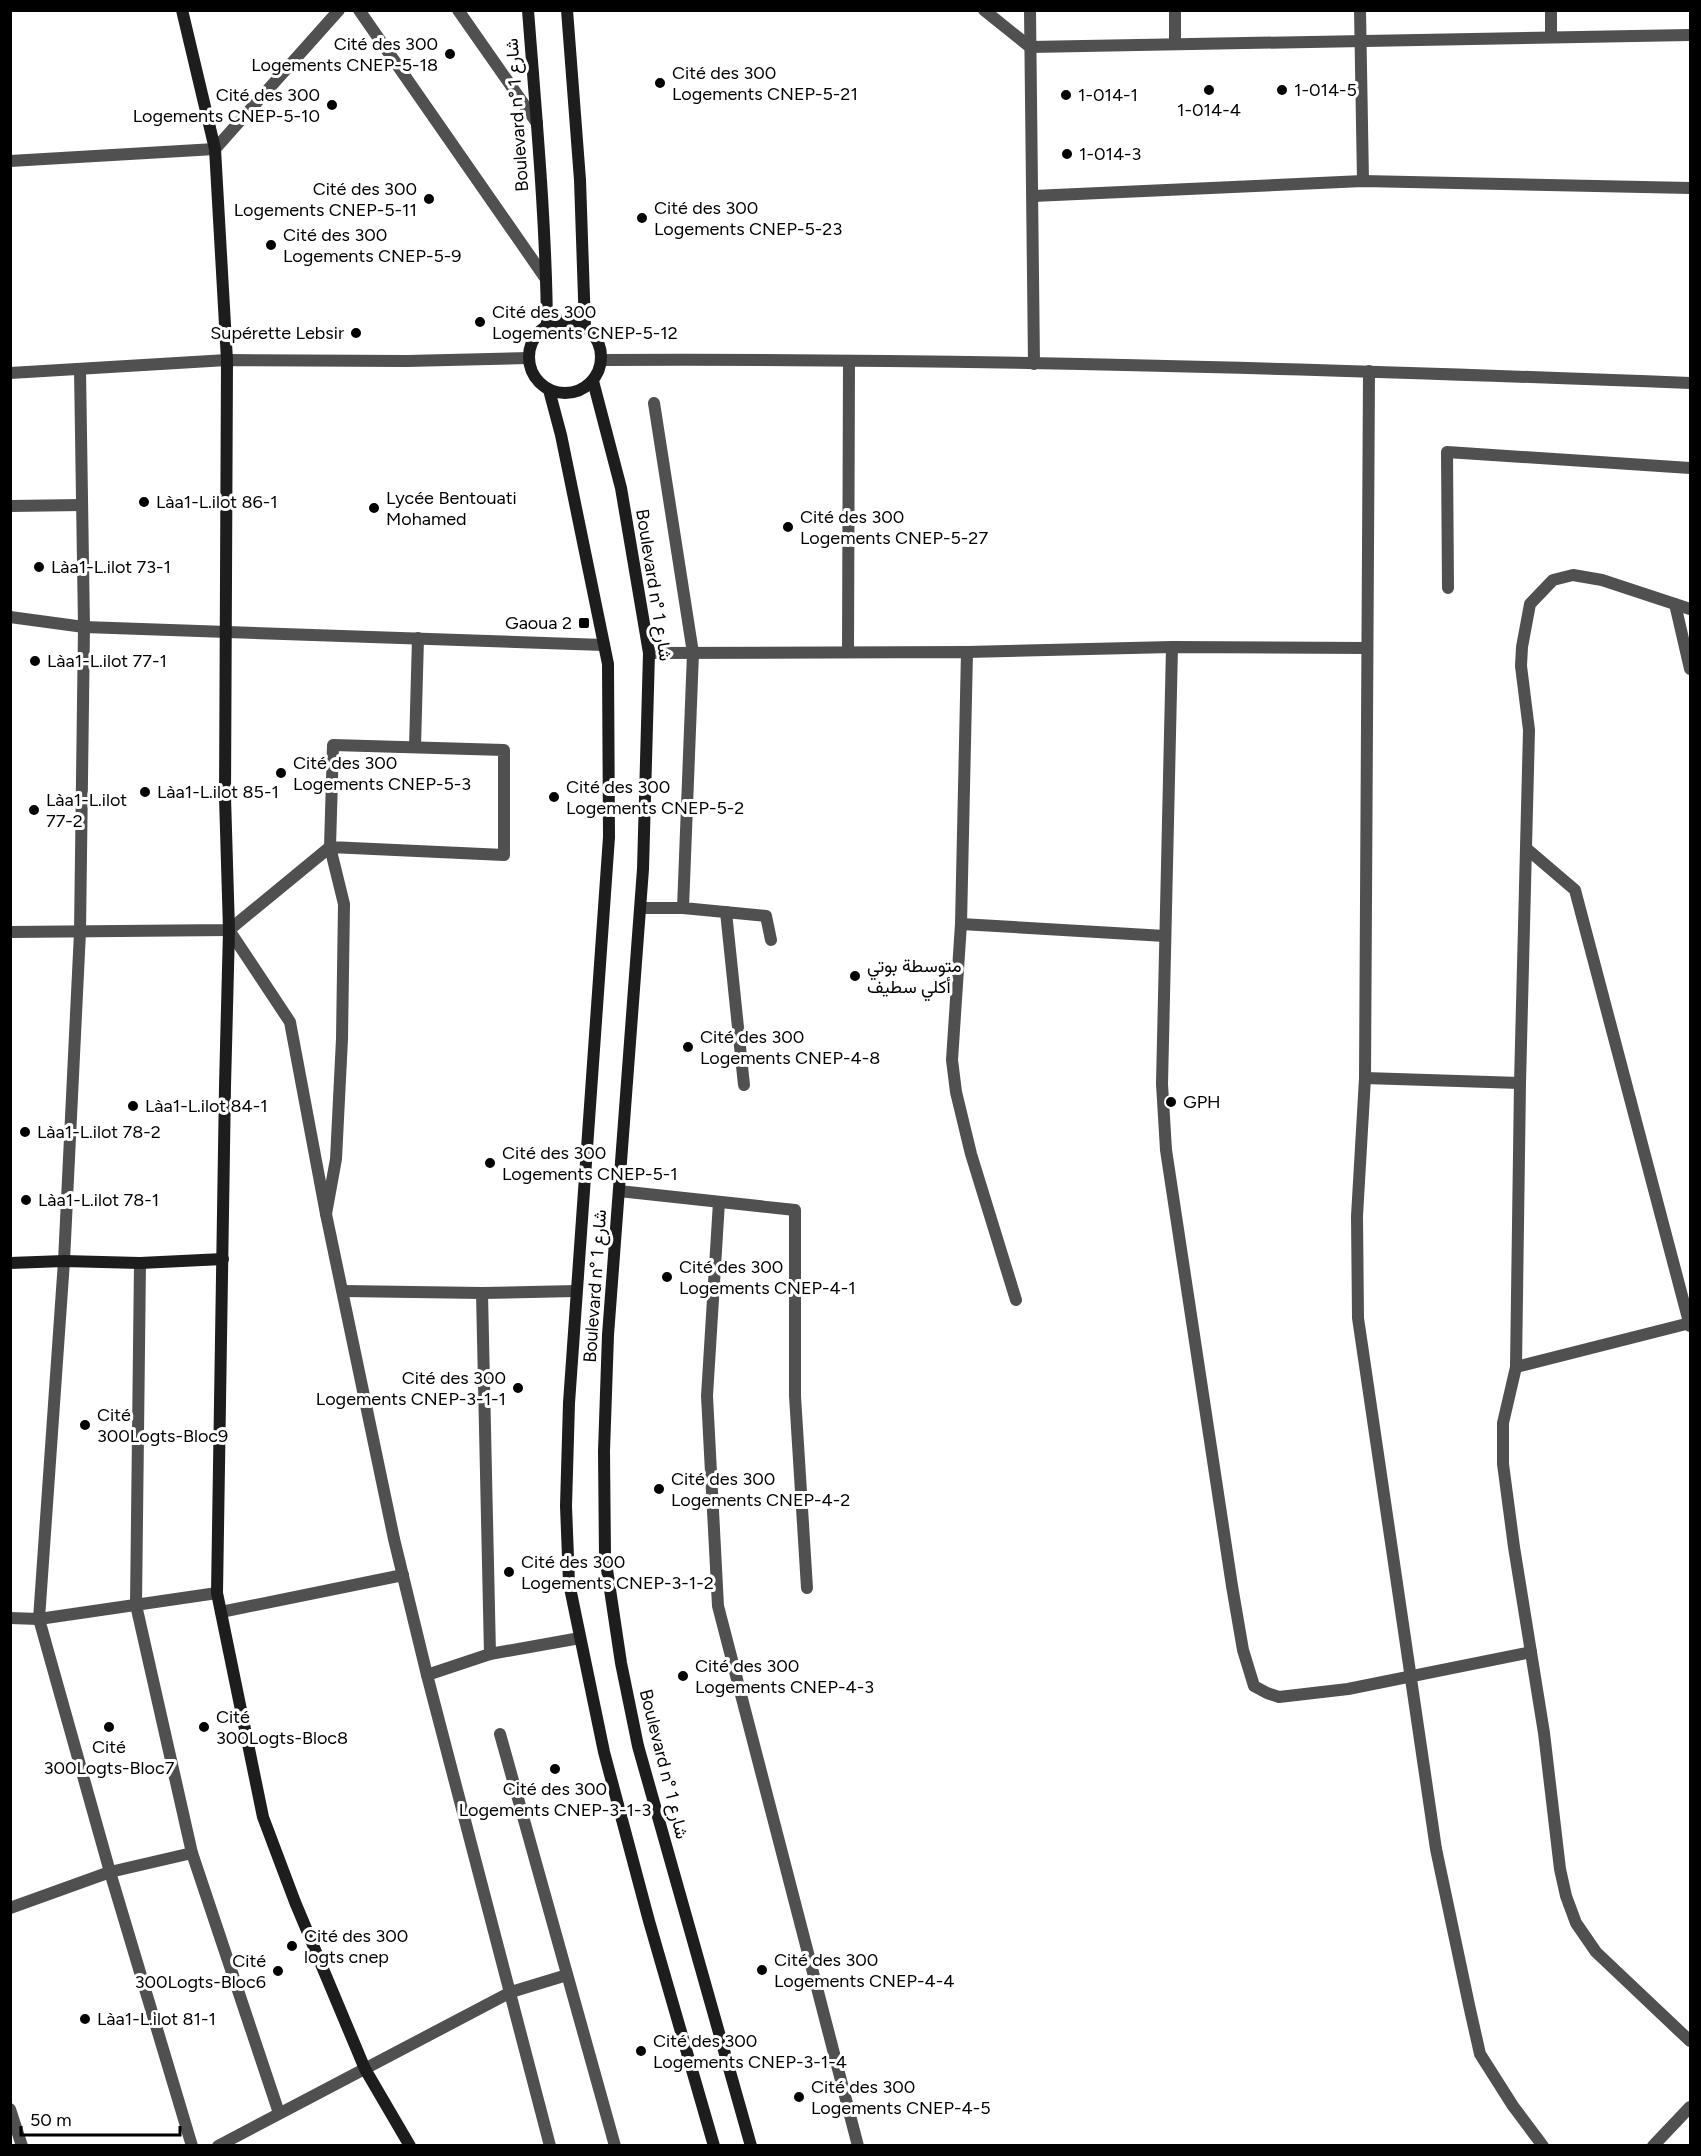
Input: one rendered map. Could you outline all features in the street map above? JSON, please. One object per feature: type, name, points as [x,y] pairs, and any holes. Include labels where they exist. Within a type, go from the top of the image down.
[{"type":"main road","points":[[182,10],[215,149],[227,360],[225,797],[229,930],[217,1593],[263,1817],[295,1902],[365,2069],[410,2145]]},
{"type":"main road","name":"Boulevard n° شارع 1","points":[[528,10],[537,123],[547,326]]},
{"type":"main road","points":[[567,10],[580,180],[585,327]]},
{"type":"main road","points":[[566,321],[576,322],[585,327],[599,344],[601,360],[593,381],[573,392],[561,393],[549,390],[535,377],[529,358],[533,339],[547,326],[566,321]]},
{"type":"main road","name":"Boulevard n° شارع 1","points":[[593,381],[621,488],[649,653],[641,908],[608,1335],[604,1451],[605,1556],[621,1663],[638,1746],[751,2145]]},
{"type":"main road","name":"Boulevard n° شارع 1","points":[[549,390],[561,435],[608,664],[609,837],[576,1291],[566,1506],[569,1583],[604,1752],[714,2145]]},
{"type":"main road","points":[[10,1263],[64,1261],[140,1263],[223,1259]]},
{"type":"street","points":[[10,161],[215,149],[339,10]]},
{"type":"street","points":[[359,10],[546,279]]},
{"type":"street","points":[[458,10],[537,123]]},
{"type":"street","points":[[984,10],[1030,47],[1690,35]]},
{"type":"street","points":[[1030,10],[1034,364]]},
{"type":"street","points":[[1175,10],[1175,44]]},
{"type":"street","points":[[1360,10],[1363,181]]},
{"type":"street","points":[[1551,10],[1551,36]]},
{"type":"street","points":[[1033,196],[1363,181],[1690,188]]},
{"type":"street","points":[[10,373],[227,360],[407,361],[529,358]]},
{"type":"street","points":[[601,360],[773,359],[1369,371],[1690,383]]},
{"type":"street","points":[[848,652],[849,361]]},
{"type":"street","points":[[81,369],[84,627],[80,932],[64,1261],[39,1619],[192,2145]]},
{"type":"street","points":[[1369,371],[1365,1078],[1357,1216],[1358,1318],[1436,1849],[1480,2054],[1543,2145]]},
{"type":"street","points":[[654,403],[693,653],[683,908]]},
{"type":"street","points":[[1448,588],[1447,452],[1690,468]]},
{"type":"street","points":[[10,506],[82,505]]},
{"type":"street","points":[[1690,609],[1602,580],[1573,575],[1553,580],[1530,604],[1522,646],[1521,666],[1529,730],[1516,1367],[1503,1423],[1503,1464],[1544,1733],[1560,1869],[1566,1896],[1576,1923],[1596,1952],[1690,2041]]},
{"type":"street","points":[[1675,604],[1690,669]]},
{"type":"street","points":[[10,617],[84,627],[225,630],[604,645]]},
{"type":"street","points":[[415,747],[418,638]]},
{"type":"street","points":[[649,653],[967,652],[1172,646],[1367,648]]},
{"type":"street","points":[[1172,646],[1162,1084],[1166,1150],[1209,1441],[1234,1596],[1249,1672],[1254,1686],[1279,1697],[1348,1689],[1531,1652]]},
{"type":"street","points":[[967,652],[961,924],[952,1060],[970,1154],[1016,1300]]},
{"type":"street","points":[[10,932],[229,930],[330,847],[504,855],[504,750],[333,745],[330,847],[344,904],[343,1016],[336,1159],[326,1214]]},
{"type":"street","points":[[1516,1367],[1690,1324],[1575,890],[1527,849]]},
{"type":"street","points":[[641,908],[683,908],[766,916],[771,940]]},
{"type":"street","points":[[726,912],[744,1085]]},
{"type":"street","points":[[961,924],[1165,936]]},
{"type":"street","points":[[229,930],[290,1022],[326,1214],[403,1575],[550,2145]]},
{"type":"street","points":[[1365,1078],[1520,1083]]},
{"type":"street","points":[[619,1191],[795,1210],[795,1396],[807,1588]]},
{"type":"street","points":[[719,1202],[707,1396],[718,1606],[858,2145]]},
{"type":"street","points":[[140,1263],[136,1605],[192,1852],[279,2113]]},
{"type":"street","points":[[343,1292],[576,1291]]},
{"type":"street","points":[[482,1293],[490,1654]]},
{"type":"street","points":[[221,1612],[403,1575]]},
{"type":"street","points":[[10,1618],[39,1619],[217,1593]]},
{"type":"street","points":[[427,1675],[490,1654],[580,1638]]},
{"type":"street","points":[[500,1734],[615,2145]]},
{"type":"street","points":[[10,1908],[111,1872],[192,1852]]},
{"type":"street","points":[[218,2145],[511,1992],[567,1975]]},
{"type":"street","points":[[1653,2145],[1690,2107]]},
{"type":"street","points":[[10,2109],[22,2145]]},
{"type":"place","name":"Cité des 300 Logements CNEP-5-18","points":[[450,54]]},
{"type":"place","name":"Cité des 300 Logements CNEP-5-21","points":[[660,83]]},
{"type":"place","name":"1-014-4","points":[[1209,90]]},
{"type":"place","name":"1-014-5","points":[[1282,90]]},
{"type":"place","name":"1-014-1","points":[[1066,95]]},
{"type":"place","name":"Cité des 300 Logements CNEP-5-10","points":[[332,105]]},
{"type":"place","name":"1-014-3","points":[[1067,154]]},
{"type":"place","name":"Cité des 300 Logements CNEP-5-11","points":[[429,199]]},
{"type":"place","name":"Cité des 300 Logements CNEP-5-23","points":[[642,218]]},
{"type":"place","name":"Cité des 300 Logements CNEP-5-9","points":[[271,245]]},
{"type":"place","name":"Cité des 300 Logements CNEP-5-12","points":[[480,322]]},
{"type":"place","name":"Supérette Lebsir","points":[[356,333]]},
{"type":"place","name":"Làa1-L.ilot 86-1","points":[[144,502]]},
{"type":"place","name":"Lycée Bentouati Mohamed","points":[[374,508]]},
{"type":"place","name":"Cité des 300 Logements CNEP-5-27","points":[[788,527]]},
{"type":"place","name":"Làa1-L.ilot 73-1","points":[[39,567]]},
{"type":"place","name":"Gaoua 2","points":[[584,623]]},
{"type":"place","name":"Làa1-L.ilot 77-1","points":[[35,661]]},
{"type":"place","name":"Cité des 300 Logements CNEP-5-3","points":[[281,773]]},
{"type":"place","name":"Làa1-L.ilot 85-1","points":[[145,792]]},
{"type":"place","name":"Cité des 300 Logements CNEP-5-2","points":[[554,797]]},
{"type":"place","name":"Làa1-L.ilot 77-2","points":[[34,810]]},
{"type":"place","name":"متوسطة بوتي أكلي سطيف","points":[[855,976]]},
{"type":"place","name":"Cité des 300 Logements CNEP-4-8","points":[[688,1047]]},
{"type":"place","name":"GPH","points":[[1171,1102]]},
{"type":"place","name":"Làa1-L.ilot 84-1","points":[[133,1106]]},
{"type":"place","name":"Làa1-L.ilot 78-2","points":[[25,1132]]},
{"type":"place","name":"Cité des 300 Logements CNEP-5-1","points":[[490,1163]]},
{"type":"place","name":"Làa1-L.ilot 78-1","points":[[26,1200]]},
{"type":"place","name":"Cité des 300 Logements CNEP-4-1","points":[[667,1277]]},
{"type":"place","name":"Cité des 300 Logements CNEP-3-1-1","points":[[518,1388]]},
{"type":"place","name":"Cité 300Logts-Bloc9","points":[[85,1425]]},
{"type":"place","name":"Cité des 300 Logements CNEP-4-2","points":[[659,1489]]},
{"type":"place","name":"Cité des 300 Logements CNEP-3-1-2","points":[[509,1572]]},
{"type":"place","name":"Cité des 300 Logements CNEP-4-3","points":[[683,1676]]},
{"type":"place","name":"Cité 300Logts-Bloc7","points":[[109,1727]]},
{"type":"place","name":"Cité 300Logts-Bloc8","points":[[204,1727]]},
{"type":"place","name":"Cité des 300 Logements CNEP-3-1-3","points":[[555,1769]]},
{"type":"place","name":"Cité des 300 logts cnep","points":[[292,1946]]},
{"type":"place","name":"Cité des 300 Logements CNEP-4-4","points":[[762,1970]]},
{"type":"place","name":"Cité 300Logts-Bloc6","points":[[278,1971]]},
{"type":"place","name":"Làa1-L.ilot 81-1","points":[[85,2019]]},
{"type":"place","name":"Cité des 300 Logements CNEP-3-1-4","points":[[641,2051]]},
{"type":"place","name":"Cité des 300 Logements CNEP-4-5","points":[[799,2097]]}]
